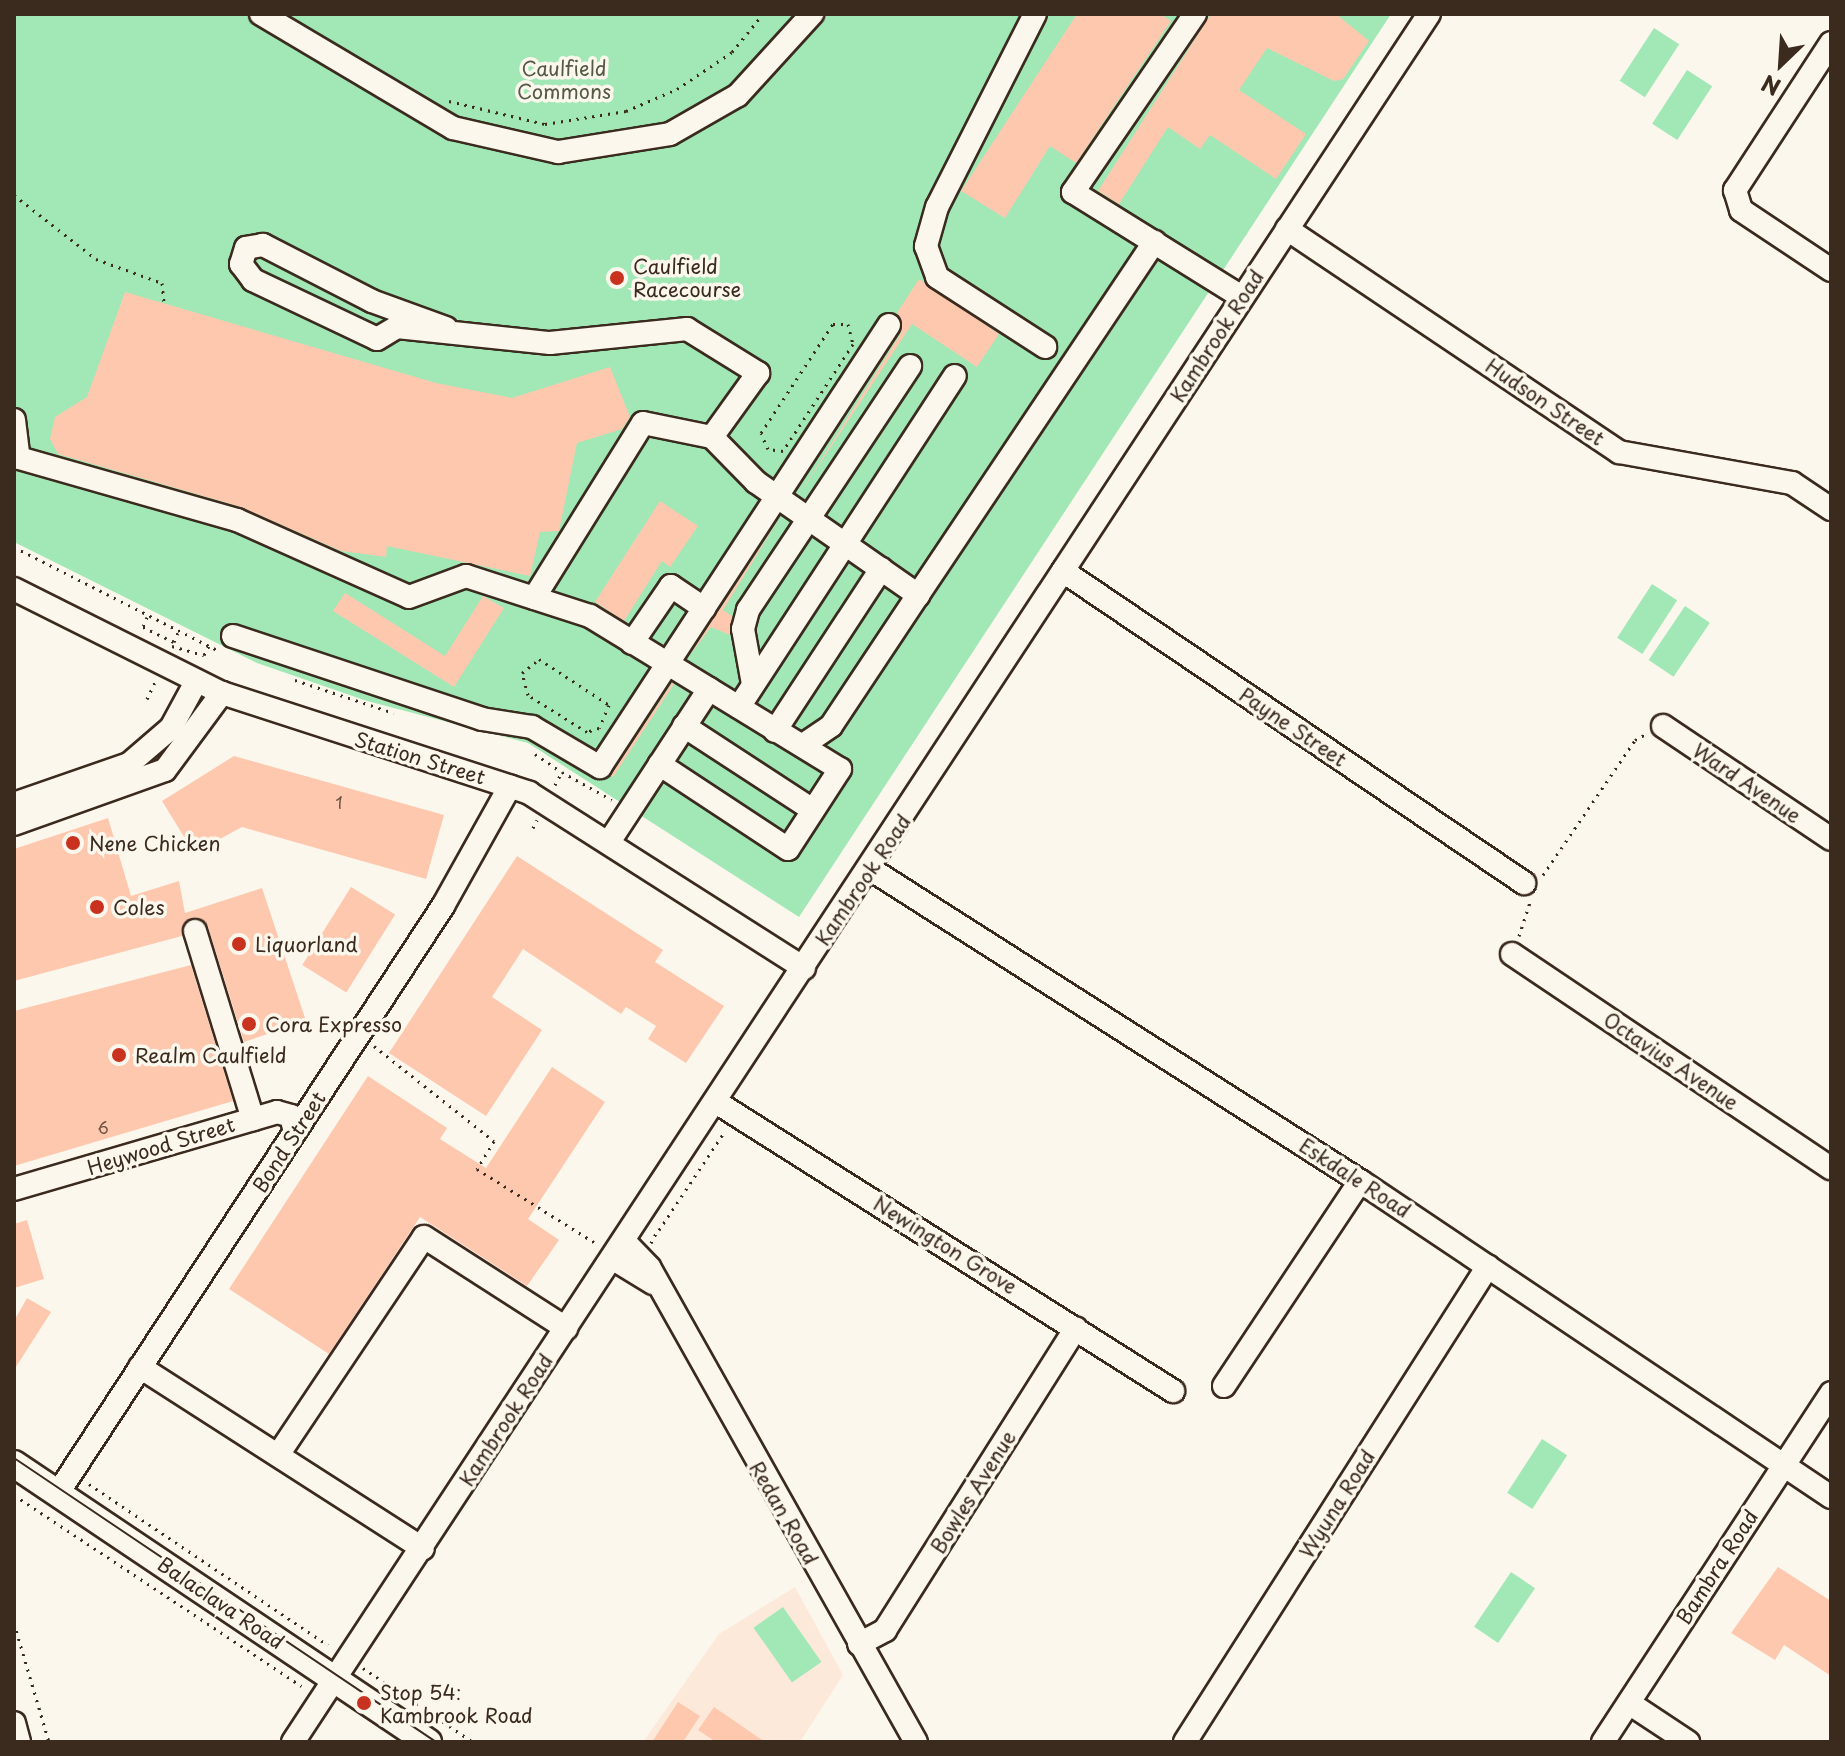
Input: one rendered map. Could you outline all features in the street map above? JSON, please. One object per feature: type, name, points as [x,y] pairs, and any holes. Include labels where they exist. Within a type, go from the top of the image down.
[{"type":"main road","name":"Balaclava Road","points":[[14,1464],[341,1669],[428,1742]]},
{"type":"street","points":[[261,14],[453,128],[558,152],[670,134],[738,95],[812,14]]},
{"type":"street","points":[[1035,14],[937,207],[926,246],[937,277],[1045,347]]},
{"type":"street","points":[[1195,14],[1073,192],[1242,297]]},
{"type":"street","name":"Kambrook Road","points":[[293,1742],[804,968],[872,870],[1063,571],[1429,14]]},
{"type":"street","points":[[1831,43],[1735,190],[1741,210],[1831,270]]},
{"type":"street","name":"Hudson Street","points":[[1287,229],[1619,452],[1792,483],[1831,509]]},
{"type":"street","points":[[803,745],[831,726],[1154,242]]},
{"type":"street","points":[[446,328],[372,301],[263,245],[246,248],[241,264],[253,280],[377,339],[397,327],[446,328],[550,343],[687,329],[758,373],[712,437]]},
{"type":"street","points":[[233,636],[482,719],[532,727],[600,767],[889,325]]},
{"type":"street","points":[[753,684],[743,629],[748,610],[910,366]]},
{"type":"street","points":[[739,707],[955,376]]},
{"type":"street","points":[[14,420],[19,458],[237,520],[409,597],[466,576],[590,616],[840,769],[788,849],[659,764]]},
{"type":"street","points":[[534,598],[643,423],[712,437],[776,497],[918,595]]},
{"type":"street","points":[[775,731],[881,569]]},
{"type":"street","name":"Payne Street","points":[[1063,571],[1524,883]]},
{"type":"street","points":[[632,643],[671,586],[704,608]]},
{"type":"street","name":"Station Street","points":[[14,589],[222,693],[510,786],[546,802],[804,968]]},
{"type":"street","points":[[14,804],[129,764],[171,728],[196,682]]},
{"type":"street","points":[[609,842],[709,689]]},
{"type":"street","points":[[14,824],[165,770],[222,693]]},
{"type":"street","points":[[684,726],[813,810]]},
{"type":"street","name":"Ward Avenue","points":[[1663,726],[1831,839]]},
{"type":"street","name":"Bond Street","points":[[58,1493],[358,1037],[510,786]]},
{"type":"street","name":"Eskdale Road","points":[[872,870],[1360,1181],[1831,1497]]},
{"type":"street","points":[[195,931],[253,1119]]},
{"type":"street","name":"Octavius Avenue","points":[[1512,954],[1831,1168]]},
{"type":"street","name":"Newington Grove","points":[[716,1102],[1173,1391]]},
{"type":"street","name":"Heywood Street","points":[[14,1189],[284,1112],[295,1132]]},
{"type":"street","points":[[1224,1386],[1360,1181]]},
{"type":"street","points":[[278,1455],[424,1237],[566,1328]]},
{"type":"street","name":"Redan Road","points":[[618,1250],[642,1256],[653,1283],[916,1742]]},
{"type":"street","name":"Wyuna Road","points":[[1185,1742],[1488,1266]]},
{"type":"street","name":"Bowles Avenue","points":[[859,1644],[885,1630],[1076,1328]]},
{"type":"street","points":[[140,1367],[423,1549]]},
{"type":"street","name":"Bambra Road","points":[[1603,1742],[1831,1393]]},
{"type":"street","points":[[1629,1703],[1688,1742]]},
{"type":"street","points":[[14,1723],[19,1742]]},
{"type":"path","points":[[438,98],[545,124],[626,111],[677,89],[732,52],[763,14]]},
{"type":"path","points":[[14,195],[96,259],[162,283],[164,303]]},
{"type":"path","points":[[833,324],[848,324],[853,344],[783,451],[768,449],[761,433],[833,324]]},
{"type":"path","points":[[147,617],[143,627],[174,642],[178,632]]},
{"type":"path","points":[[539,659],[609,705],[599,728],[587,732],[554,712],[523,683],[522,673],[539,659]]},
{"type":"path","points":[[1512,954],[1531,907],[1524,883],[1546,874],[1635,740],[1663,726]]},
{"type":"path","points":[[533,828],[562,772],[630,810]]},
{"type":"path","points":[[358,1037],[494,1141],[477,1169],[594,1242]]},
{"type":"path","points":[[659,1230],[736,1114]]},
{"type":"path","points":[[88,1484],[328,1645]]},
{"type":"path","points":[[14,1495],[301,1686]]},
{"type":"path","points":[[14,1623],[49,1742]]},
{"type":"path","points":[[341,1669],[473,1742]]},
{"type":"shaded area","points":[[795,1587],[843,1675],[800,1742],[643,1742],[719,1634]]},
{"type":"green space","name":"Caulfield Racecourse","points":[[14,14],[1391,14],[799,917],[528,743],[367,701],[257,663],[14,542]]},
{"type":"green space","points":[[1654,28],[1679,44],[1645,97],[1620,81]]},
{"type":"green space","points":[[1687,70],[1712,86],[1677,140],[1652,124]]},
{"type":"green space","points":[[1652,584],[1677,600],[1642,654],[1617,638]]},
{"type":"green space","points":[[1685,606],[1710,623],[1674,677],[1649,660]]},
{"type":"green space","points":[[1542,1439],[1567,1455],[1532,1509],[1507,1493]]},
{"type":"green space","points":[[1511,1572],[1535,1588],[1498,1643],[1474,1627]]},
{"type":"green space","points":[[783,1607],[821,1662],[792,1683],[754,1628]]},
{"type":"building","points":[[1077,14],[1161,14],[1171,21],[1076,163],[1050,146],[1005,218],[961,191]]},
{"type":"building","points":[[1211,14],[1336,14],[1369,41],[1343,79],[1334,81],[1267,48],[1239,90],[1306,134],[1276,179],[1210,135],[1200,149],[1168,127],[1119,204],[1098,191]]},
{"type":"building","points":[[919,279],[999,334],[977,367],[912,324],[799,495],[901,333],[897,313]]},
{"type":"building","points":[[125,292],[436,383],[512,398],[610,367],[630,417],[622,429],[577,443],[559,531],[540,532],[530,576],[387,546],[386,557],[341,551],[241,507],[58,454],[50,439],[55,417],[87,397]]},
{"type":"building","points":[[660,501],[698,526],[670,567],[662,561],[624,621],[595,602]]},
{"type":"building","points":[[781,516],[723,610],[732,616],[730,635],[711,627],[687,659]]},
{"type":"building","points":[[345,593],[445,656],[483,596],[504,608],[454,687],[333,611]]},
{"type":"building","points":[[674,684],[613,777],[611,775]]},
{"type":"building","points":[[234,756],[444,815],[426,879],[242,827],[194,853],[162,801]]},
{"type":"building","points":[[108,818],[131,896],[179,881],[185,913],[262,888],[306,1021],[244,1042],[208,927],[197,917],[184,922],[182,936],[14,981],[14,849]]},
{"type":"building","points":[[517,856],[663,950],[655,962],[724,1006],[686,1063],[648,1039],[656,1026],[626,1007],[621,1014],[523,949],[492,997],[542,1030],[486,1116],[389,1053]]},
{"type":"building","points":[[351,887],[395,915],[346,993],[302,965]]},
{"type":"building","name":"Realm Caulfield","points":[[191,965],[233,1101],[14,1166],[14,1011]]},
{"type":"building","points":[[552,1067],[605,1102],[528,1219],[559,1240],[527,1286],[420,1217],[329,1354],[229,1289],[368,1076],[447,1128],[440,1139],[486,1168]]},
{"type":"building","points":[[27,1220],[44,1279],[14,1288],[14,1224]]},
{"type":"building","points":[[27,1298],[51,1312],[14,1370],[14,1321]]},
{"type":"building","points":[[1778,1567],[1831,1601],[1831,1676],[1784,1645],[1775,1660],[1731,1633]]},
{"type":"building","points":[[678,1702],[700,1716],[683,1742],[652,1742]]},
{"type":"building","points":[[714,1707],[765,1742],[716,1742],[698,1730]]},
{"type":"tram line","points":[[14,1458],[436,1742]]},
{"type":"place","name":"Caulfield Racecourse","points":[[617,278]]},
{"type":"place","name":"Nene Chicken","points":[[73,843]]},
{"type":"place","name":"Coles","points":[[97,907]]},
{"type":"place","name":"Liquorland","points":[[239,944]]},
{"type":"place","name":"Cora Expresso","points":[[249,1024]]},
{"type":"place","name":"Realm Caulfield","points":[[119,1055]]},
{"type":"place","name":"Stop 54: Kambrook Road","points":[[364,1703]]},
{"type":"park label","name":"Caulfield Commons","points":[[564,80]]}]
